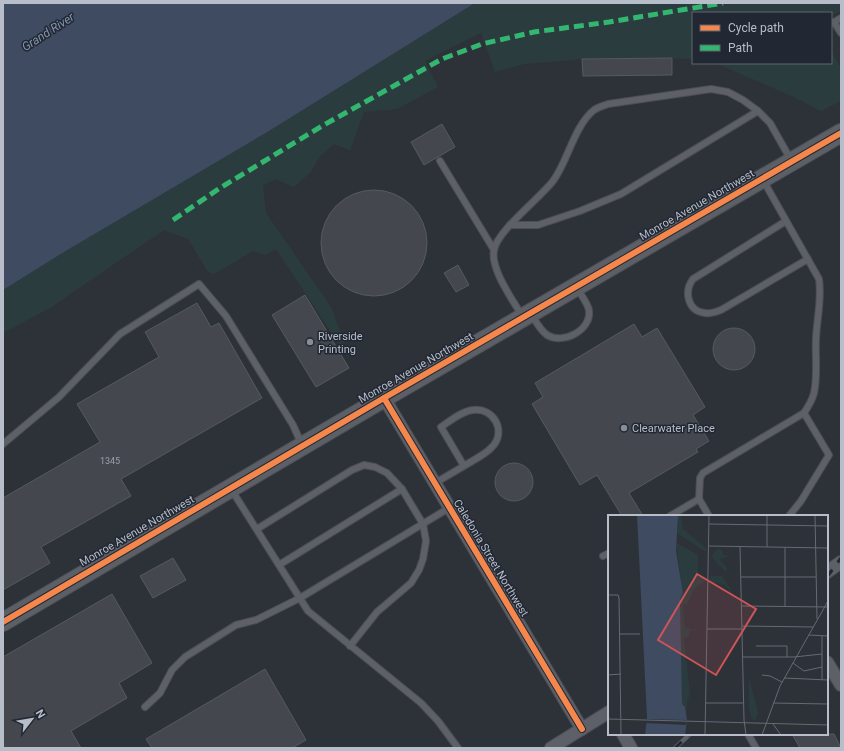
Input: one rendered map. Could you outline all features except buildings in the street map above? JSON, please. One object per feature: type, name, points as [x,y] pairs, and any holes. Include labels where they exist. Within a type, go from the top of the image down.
[{"type":"main road","name":"Monroe Avenue Northwest","points":[[3,622],[384,398],[841,133]]},
{"type":"street","name":"Caledonia Street Northwest","points":[[384,398],[582,729]]},
{"type":"street","points":[[828,571],[841,562]]},
{"type":"street","points":[[828,664],[841,685]]},
{"type":"street","points":[[552,748],[608,713]]},
{"type":"street","points":[[624,735],[631,748]]},
{"type":"lane","points":[[841,18],[834,22],[841,33]]},
{"type":"lane","points":[[576,287],[587,304],[589,318],[586,324],[576,333],[562,338],[554,338],[547,335],[527,315],[495,268],[493,259],[494,250],[503,233],[554,180],[586,119],[595,109],[608,104],[711,89],[728,92],[743,100],[758,111],[770,123],[792,162]]},
{"type":"lane","points":[[510,226],[538,225],[580,211],[621,194],[758,111]]},
{"type":"lane","points":[[440,161],[494,250]]},
{"type":"lane","points":[[708,515],[699,498],[700,478],[703,473],[804,413],[814,394],[816,376],[816,335],[821,292],[819,279],[762,179]]},
{"type":"lane","points":[[786,221],[693,278],[687,292],[692,307],[698,311],[706,313],[713,313],[721,310],[808,259]]},
{"type":"lane","points":[[3,444],[59,397],[120,334],[199,284],[226,316],[293,425],[302,446]]},
{"type":"lane","points":[[435,483],[464,466],[491,448],[498,438],[499,431],[493,416],[480,409],[468,411],[441,427],[464,466]]},
{"type":"lane","points":[[790,515],[802,501],[829,455],[804,413]]},
{"type":"lane","points":[[257,529],[352,470],[364,465],[375,467],[387,473],[402,490],[423,524],[426,540],[423,559],[419,570],[411,583],[377,612],[350,646]]},
{"type":"lane","points":[[231,488],[308,611],[421,703],[438,721],[458,748]]},
{"type":"lane","points":[[279,565],[402,490]]},
{"type":"lane","points":[[672,515],[699,498]]},
{"type":"lane","points":[[145,707],[160,693],[172,670],[186,657],[236,625],[256,620],[300,598],[449,508]]},
{"type":"lane","points":[[749,735],[756,748]]},
{"type":"shaded area","points":[[475,3],[841,3],[841,11],[832,16],[832,12],[692,12],[692,59],[582,59],[524,64],[495,72],[481,33],[425,61],[438,87],[397,109],[364,112],[350,150],[334,144],[320,156],[311,172],[294,187],[276,179],[263,185],[266,213],[331,307],[349,359],[276,249],[265,255],[253,251],[214,274],[208,272],[188,239],[164,230],[50,308],[3,333],[3,290],[64,252],[269,131]]},
{"type":"shaded area","points":[[832,53],[841,68],[841,101],[821,111],[794,97],[717,64],[832,64]]},
{"type":"water","name":"Grand River","points":[[3,3],[475,3],[269,131],[64,252],[3,290]]},
{"type":"railway","points":[[828,576],[841,558]]},
{"type":"railway","points":[[675,748],[689,735]]},
{"type":"marked path","points":[[173,220],[220,188],[322,126],[442,59],[482,44],[534,32],[609,22],[723,3]]},
{"type":"cycle path","points":[[3,622],[384,398],[841,133]]},
{"type":"cycle path","points":[[384,398],[582,729]]},
{"type":"place","name":"Riverside Printing","points":[[310,342]]},
{"type":"place","name":"Clearwater Place","points":[[624,428]]}]
